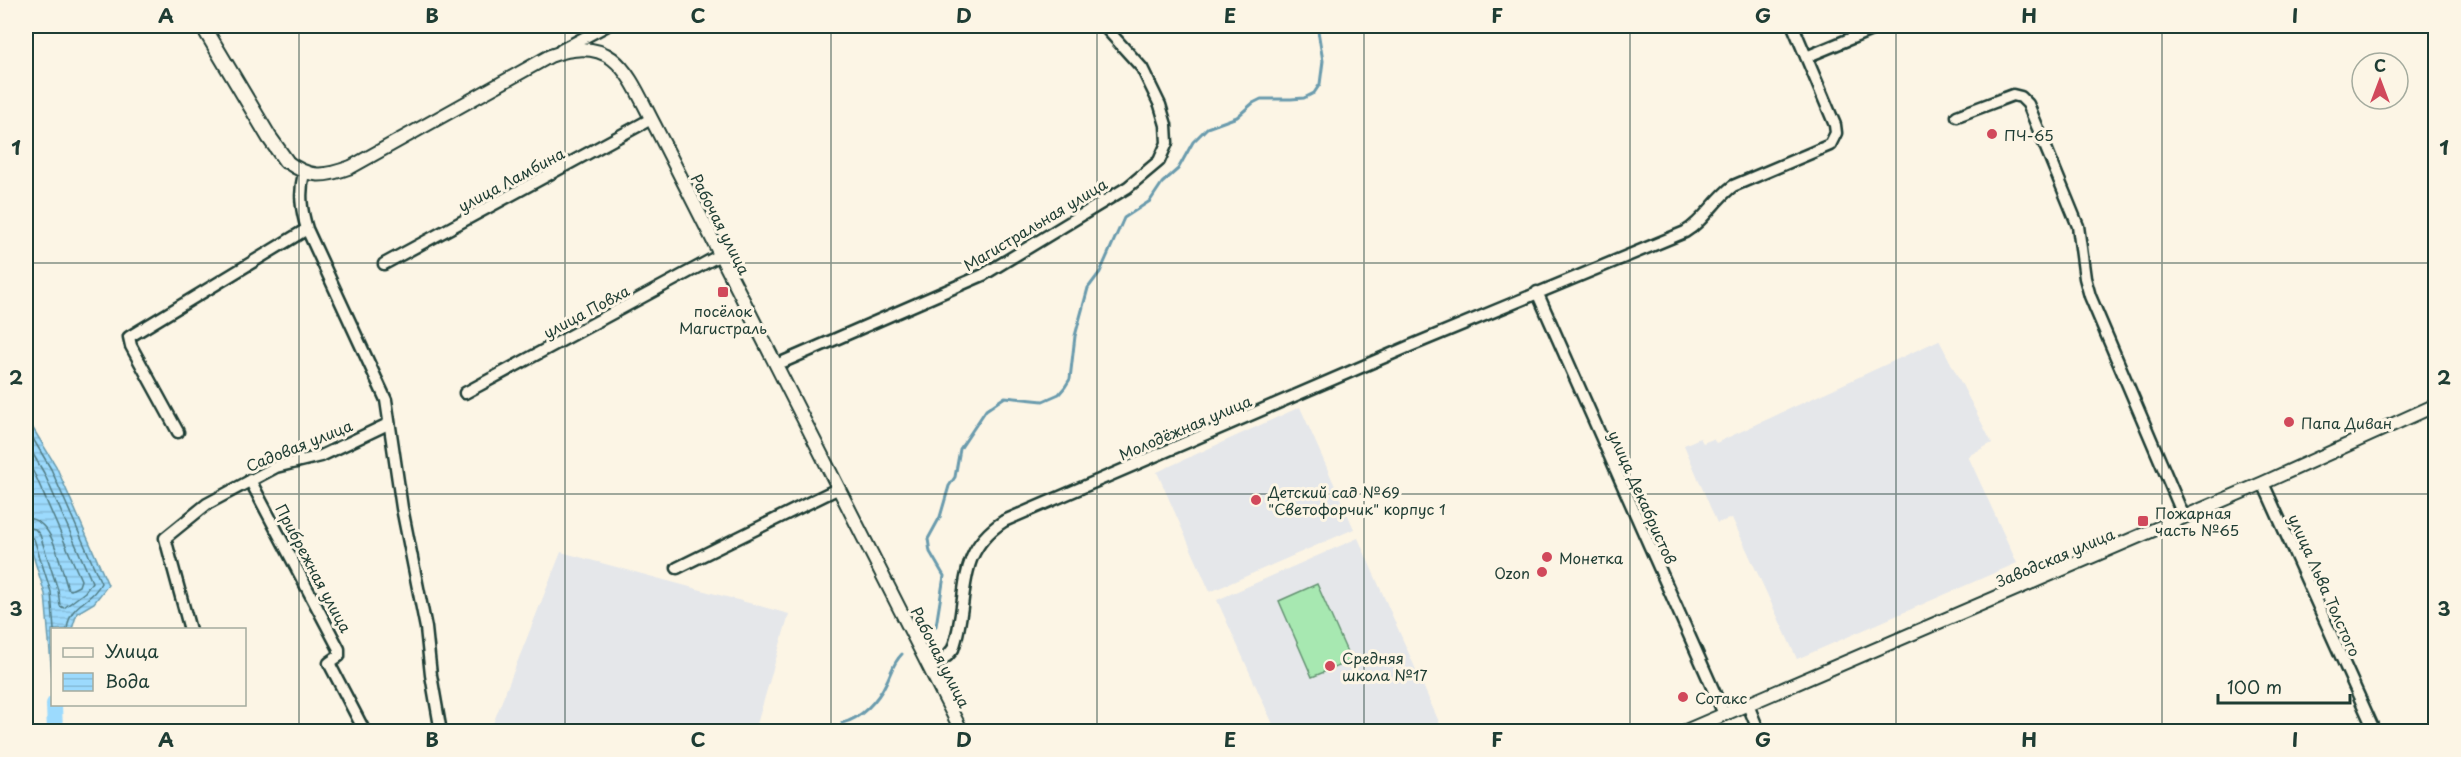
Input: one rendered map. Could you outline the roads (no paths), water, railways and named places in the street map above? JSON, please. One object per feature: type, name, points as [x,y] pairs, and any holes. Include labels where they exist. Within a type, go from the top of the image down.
[{"type":"main road","points":[[203,26],[269,137],[286,161]]},
{"type":"street","points":[[549,56],[606,26]]},
{"type":"street","name":"Магистральная улица","points":[[776,365],[983,275],[1128,187],[1159,161],[1167,143],[1166,125],[1157,96],[1129,50],[1104,26]]},
{"type":"street","points":[[1793,26],[1806,57],[1881,26]]},
{"type":"street","name":"Рабочая улица","points":[[304,173],[319,176],[351,167],[549,56],[581,48],[605,54],[624,70],[962,732]]},
{"type":"street","name":"Молодёжная улица","points":[[929,667],[947,657],[953,650],[973,551],[987,534],[1004,521],[1537,292],[1685,232],[1694,227],[1733,186],[1830,145],[1836,133],[1835,125],[1806,57]]},
{"type":"street","points":[[1957,116],[2013,95],[2021,97],[2028,104],[2078,226],[2085,278],[2091,296],[2184,518]]},
{"type":"street","name":"улица Ламбина","points":[[384,264],[651,119]]},
{"type":"street","points":[[286,161],[304,173],[300,200],[307,229],[386,400],[388,424],[426,628],[441,732]]},
{"type":"street","points":[[178,432],[130,346],[129,337],[307,229]]},
{"type":"street","name":"улица Повха","points":[[465,393],[720,255]]},
{"type":"street","name":"улица Декабристов","points":[[1537,292],[1724,714]]},
{"type":"street","name":"Заводская улица","points":[[1683,732],[2184,518],[2436,405]]},
{"type":"street","name":"Садовая улица","points":[[189,628],[165,538],[207,504],[250,480],[276,467],[321,456],[388,424]]},
{"type":"street","name":"Прибрежная улица","points":[[250,480],[339,649],[339,656],[329,663],[365,732]]},
{"type":"street","name":"улица Льва Толстого","points":[[2263,483],[2375,732]]},
{"type":"street","points":[[677,568],[839,488]]},
{"type":"street","points":[[1748,705],[1759,732]]},
{"type":"water","points":[[26,417],[56,466],[108,585],[94,603],[77,613],[72,628],[51,628],[51,664],[45,594],[26,533]]},
{"type":"waterway","points":[[936,626],[944,576],[930,552],[928,539],[940,517],[949,486],[955,477],[960,449],[986,410],[1005,397],[1043,401],[1059,394],[1070,379],[1075,336],[1088,288],[1100,272],[1124,218],[1150,201],[1162,183],[1178,169],[1193,142],[1207,128],[1237,117],[1261,99],[1304,98],[1314,93],[1320,84],[1323,61],[1318,31],[1324,26]]},
{"type":"waterway","points":[[842,723],[856,717],[874,702],[902,654]]},
{"type":"waterway","points":[[54,706],[55,732]]},
{"type":"waterway","points":[[834,726],[834,732]]},
{"type":"place","name":"ПЧ-65","points":[[1992,134]]},
{"type":"place","name":"посёлок Магистраль","points":[[723,292]]},
{"type":"place","name":"Папа Диван","points":[[2289,422]]},
{"type":"place","name":"Детский сад №69 \"Светофорчик\" корпус 1","points":[[1256,500]]},
{"type":"place","name":"Пожарная часть №65","points":[[2143,521]]},
{"type":"place","name":"Монетка","points":[[1547,557]]},
{"type":"place","name":"Ozon","points":[[1542,572]]},
{"type":"place","name":"Средняя школа №17","points":[[1330,666]]},
{"type":"place","name":"Сотакс","points":[[1683,697]]}]
